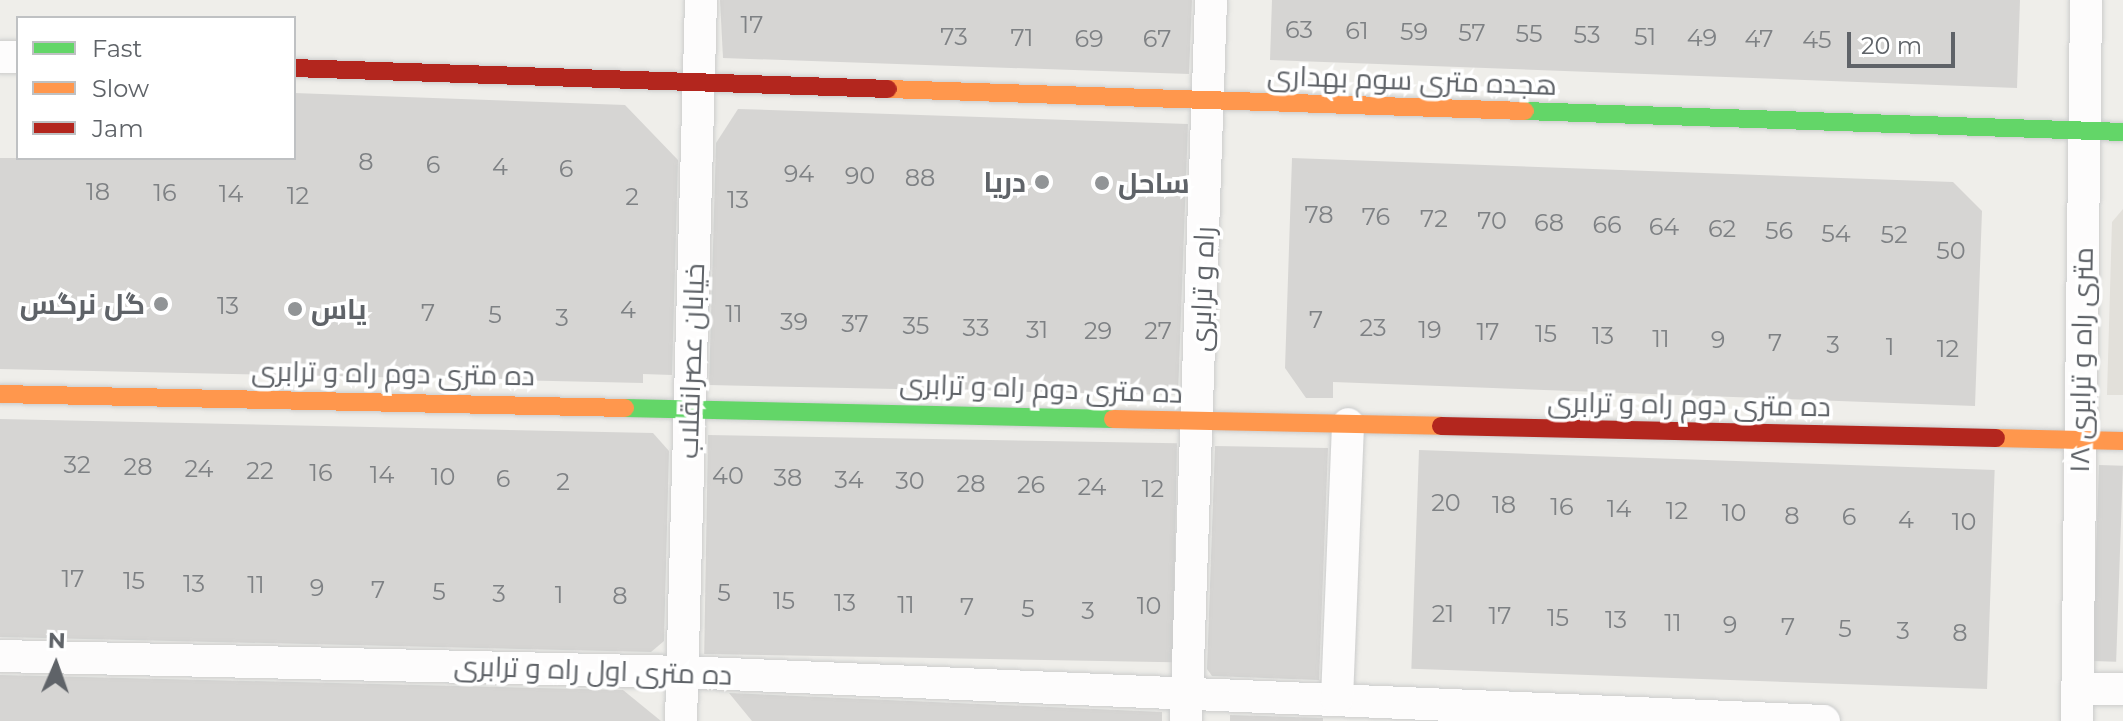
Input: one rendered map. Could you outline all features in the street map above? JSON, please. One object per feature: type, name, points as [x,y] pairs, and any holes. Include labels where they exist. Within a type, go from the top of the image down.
[{"type":"street","name":"خیابان عصرانقلاب","points":[[681,721],[701,0]]},
{"type":"street","name":"راه و ترابری","points":[[1186,707],[1211,0]]},
{"type":"street","name":"۱۸ متری راه و ترابری","points":[[2077,721],[2086,0]]},
{"type":"street","name":"هجده متری سوم بهداری","points":[[296,68],[2123,132]]},
{"type":"street","name":"ده متری دوم راه و ترابری","points":[[0,394],[690,406],[2123,441]]},
{"type":"street","points":[[1337,699],[1348,424]]},
{"type":"street","name":"ده متری اول راه و ترابری","points":[[0,656],[682,672],[1186,707],[1337,699],[1824,721]]},
{"type":"street","points":[[2078,689],[2123,689]]},
{"type":"shaded area","points":[[2123,209],[2123,395],[2107,395],[2112,222]]},
{"type":"building","points":[[720,0],[1192,0],[1189,74],[723,58]]},
{"type":"building","points":[[1272,0],[2020,0],[2017,88],[1270,60]]},
{"type":"building","points":[[296,93],[625,105],[678,160],[672,375],[643,374],[643,383],[0,369],[0,158],[296,160]]},
{"type":"building","points":[[738,109],[1188,124],[1178,395],[709,385],[716,143]]},
{"type":"building","points":[[1292,158],[1953,182],[1982,211],[1975,406],[1333,382],[1333,398],[1306,398],[1285,368]]},
{"type":"building","points":[[0,419],[653,433],[669,451],[664,641],[651,652],[0,637]]},
{"type":"building","points":[[708,435],[1177,443],[1173,662],[704,654]]},
{"type":"building","points":[[1215,446],[1328,448],[1319,680],[1212,676],[1207,669]]},
{"type":"building","points":[[1419,450],[1995,470],[1987,689],[1411,669]]},
{"type":"building","points":[[2099,465],[2123,466],[2116,662],[2092,661]]},
{"type":"building","points":[[0,675],[623,690],[661,721],[0,721]]},
{"type":"building","points":[[729,693],[1162,712],[1162,721],[752,721]]},
{"type":"building","points":[[1230,715],[1323,718],[1323,721],[1230,721]]},
{"type":"traffic: fast","points":[[1525,111],[2123,132]]},
{"type":"traffic: fast","points":[[625,408],[1113,419]]},
{"type":"traffic: slow","points":[[888,89],[1525,111]]},
{"type":"traffic: slow","points":[[0,394],[625,408]]},
{"type":"traffic: slow","points":[[1113,419],[1441,426]]},
{"type":"traffic: slow","points":[[1996,438],[2123,441]]},
{"type":"traffic: jam","points":[[296,68],[888,89]]},
{"type":"traffic: jam","points":[[1441,426],[1996,438]]},
{"type":"place","name":"دریا","points":[[1042,182]]},
{"type":"place","name":"ساحل","points":[[1102,183]]},
{"type":"place","name":"گل نرگس","points":[[161,304]]},
{"type":"place","name":"یاس","points":[[295,309]]}]
